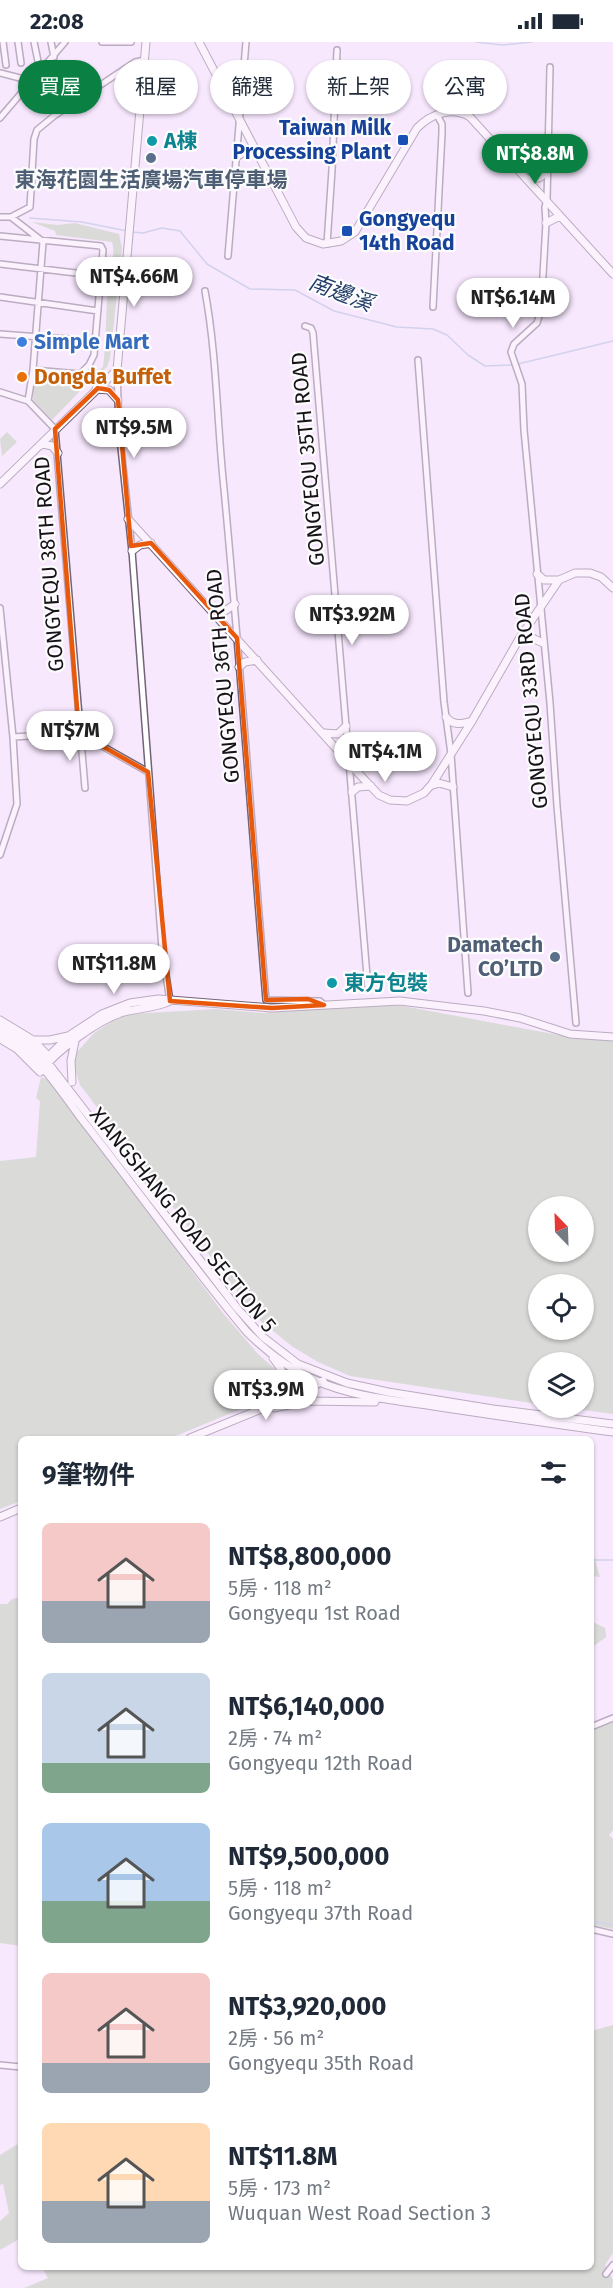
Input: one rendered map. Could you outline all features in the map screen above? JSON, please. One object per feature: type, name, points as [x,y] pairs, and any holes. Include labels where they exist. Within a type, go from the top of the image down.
[{"type":"street","points":[[3,42],[6,65]]},
{"type":"street","points":[[18,42],[21,60]]},
{"type":"street","points":[[34,42],[38,60]]},
{"type":"street","points":[[51,42],[54,57]]},
{"type":"street","points":[[51,60],[65,42]]},
{"type":"street","points":[[102,42],[131,42]]},
{"type":"street","points":[[145,60],[146,42]]},
{"type":"street","points":[[199,42],[210,64]]},
{"type":"street","points":[[244,60],[246,42]]},
{"type":"street","points":[[327,244],[333,170],[337,50]]},
{"type":"street","points":[[550,67],[547,200],[544,207],[546,224],[560,216]]},
{"type":"street","points":[[0,73],[18,78]]},
{"type":"street","points":[[0,217],[11,217],[30,207],[34,139],[37,130],[114,76]]},
{"type":"street","points":[[0,118],[18,96]]},
{"type":"street","points":[[236,114],[300,234],[312,241],[327,244],[341,241],[355,232],[417,128],[424,121],[452,111],[470,117],[613,274]]},
{"type":"street","points":[[140,114],[117,370],[118,400],[132,551],[162,949],[170,1001]]},
{"type":"street","points":[[228,256],[240,114]]},
{"type":"street","points":[[434,307],[442,133],[442,124],[437,115]]},
{"type":"street","points":[[238,156],[245,151],[256,151]]},
{"type":"street","points":[[528,179],[539,178],[547,172]]},
{"type":"street","points":[[11,217],[43,242]]},
{"type":"street","name":"GONGYEQU 33RD ROAD","points":[[546,224],[540,317],[534,327],[511,349],[522,384],[576,1023]]},
{"type":"street","points":[[0,236],[101,246],[103,250],[94,356],[89,365],[80,374],[33,370]]},
{"type":"street","points":[[28,401],[33,370],[43,242]]},
{"type":"street","points":[[0,264],[100,276]]},
{"type":"street","name":"GONGYEQU 36TH ROAD","points":[[205,291],[212,329],[266,1000],[308,999],[320,1001],[324,1005]]},
{"type":"street","points":[[0,297],[98,310]]},
{"type":"street","name":"GONGYEQU 35TH ROAD","points":[[305,326],[311,328],[313,333],[368,988]]},
{"type":"street","points":[[0,334],[94,341]]},
{"type":"street","points":[[418,360],[446,717],[452,754],[468,993]]},
{"type":"street","points":[[0,484],[117,370]]},
{"type":"street","points":[[92,392],[103,388],[113,393],[118,400]]},
{"type":"street","points":[[0,392],[28,401],[55,429]]},
{"type":"street","name":"GONGYEQU 38TH ROAD","points":[[55,429],[85,788]]},
{"type":"street","points":[[37,447],[43,444],[56,448],[58,453]]},
{"type":"street","points":[[128,519],[348,762],[383,797],[399,801],[416,798],[430,787],[440,783],[453,787]]},
{"type":"street","points":[[132,551],[141,545],[151,543]]},
{"type":"street","points":[[537,574],[544,580],[559,580],[575,573],[590,573],[601,577],[613,588]]},
{"type":"street","points":[[430,787],[472,721],[519,639],[559,580]]},
{"type":"street","points":[[215,613],[225,611],[235,604]]},
{"type":"street","points":[[0,608],[13,737],[17,804],[0,855]]},
{"type":"street","points":[[519,639],[530,638],[543,643]]},
{"type":"street","points":[[239,667],[245,662],[256,660]]},
{"type":"street","points":[[446,717],[458,724],[472,721]]},
{"type":"street","points":[[322,732],[335,735],[343,731],[346,726]]},
{"type":"street","points":[[13,737],[79,733],[148,772]]},
{"type":"street","points":[[352,792],[358,787],[371,786]]},
{"type":"street","points":[[44,1064],[102,1014],[118,1007],[158,999],[272,1008],[384,1001],[428,1004],[520,1018],[570,1034],[613,1037]]},
{"type":"street","name":"XIANGSHANG ROAD SECTION 5","points":[[0,1020],[33,1040],[44,1064],[157,1218],[247,1332],[260,1345],[297,1371],[346,1391],[387,1399],[613,1432]]},
{"type":"street","name":"XIANGSHANG ROAD SECTION 5","points":[[0,1026],[27,1043],[256,1330],[298,1364],[329,1377],[388,1392],[613,1424]]},
{"type":"street","name":"XIANGSHANG ROAD SECTION 5","points":[[0,1034],[17,1042],[44,1064]]},
{"type":"street","points":[[33,1040],[73,1037]]},
{"type":"street","points":[[72,1082],[73,1037]]},
{"type":"street","name":"XIANGSHANG ROAD SECTION 5","points":[[0,1038],[44,1064]]},
{"type":"street","points":[[273,1358],[282,1369],[285,1382],[283,1393],[275,1404]]},
{"type":"street","points":[[195,1436],[275,1404],[329,1377]]},
{"type":"street","points":[[251,1413],[307,1401],[375,1402]]},
{"type":"street","points":[[0,1517],[18,1509]]},
{"type":"street","points":[[594,1726],[613,1718]]},
{"type":"street","points":[[594,1930],[613,1934]]},
{"type":"street","points":[[0,2065],[18,2067]]},
{"type":"street","points":[[606,2274],[613,2265]]},
{"type":"highlighted area","points":[[98,388],[109,390],[118,400],[131,546],[151,543],[237,638],[266,1000],[308,999],[324,1005],[272,1008],[170,1001],[148,772],[79,733],[55,429]]},
{"type":"green space","points":[[32,222],[58,225],[75,223],[119,234],[122,248],[110,358],[107,367],[85,386],[85,380],[103,367],[108,289],[113,256],[112,242],[56,235],[55,231]]},
{"type":"green space","points":[[34,371],[81,378],[83,388],[52,420],[33,400]]},
{"type":"green space","points":[[7,432],[17,442],[2,456],[0,439]]},
{"type":"green space","points":[[377,1005],[403,1006],[564,1036],[613,1041],[613,1414],[594,1411],[594,1352],[528,1352],[528,1403],[350,1376],[318,1362],[293,1347],[258,1319],[80,1085],[74,1064],[77,1052],[94,1033],[128,1014],[216,1009],[261,1013]]},
{"type":"green space","points":[[41,1077],[49,1080],[223,1313],[257,1353],[275,1369],[278,1384],[271,1396],[176,1436],[18,1436],[18,1502],[0,1509],[0,1161],[36,1157],[40,1101],[36,1098]]},
{"type":"green space","points":[[594,1556],[600,1577],[594,1576]]},
{"type":"green space","points":[[18,1598],[18,1946],[0,1943],[0,1604],[7,1604],[12,1599]]},
{"type":"green space","points":[[594,1622],[605,1628],[606,1637],[594,1646]]},
{"type":"green space","points":[[613,1722],[613,1830],[609,1835],[613,1839],[613,1929],[594,1926],[594,1729]]},
{"type":"green space","points":[[613,2025],[613,2253],[605,2265],[613,2280],[612,2288],[24,2288],[48,2278],[43,2270],[594,2270],[594,2030]]},
{"type":"green space","points":[[18,2144],[18,2240],[0,2250],[0,2221],[9,2213],[3,2184],[0,2185],[0,2155]]},
{"type":"waterway","points":[[476,42],[502,45],[532,42]]},
{"type":"waterway","name":"南邊溪","points":[[30,218],[82,222],[127,231]]},
{"type":"waterway","name":"南邊溪","points":[[132,232],[143,233],[162,228],[180,231],[207,264],[250,289],[295,290],[334,311],[397,327],[433,329],[447,335],[468,355],[485,366],[513,365]]},
{"type":"waterway","name":"南邊溪","points":[[518,364],[613,341]]},
{"type":"waterway","points":[[594,1560],[613,1560]]},
{"type":"waterway","points":[[594,1922],[613,1925]]},
{"type":"place","name":"Taiwan Milk Processing Plant","points":[[403,140]]},
{"type":"place","name":"A棟","points":[[152,141]]},
{"type":"place","name":"東海花園生活廣場汽車停車場","points":[[151,158]]},
{"type":"place","name":"Gongyequ 14th Road","points":[[347,231]]},
{"type":"place","name":"Simple Mart","points":[[22,342]]},
{"type":"place","name":"Dongda Buffet","points":[[22,377]]},
{"type":"place","name":"Damatech CO’LTD","points":[[555,957]]},
{"type":"place","name":"東方包裝","points":[[332,983]]}]
